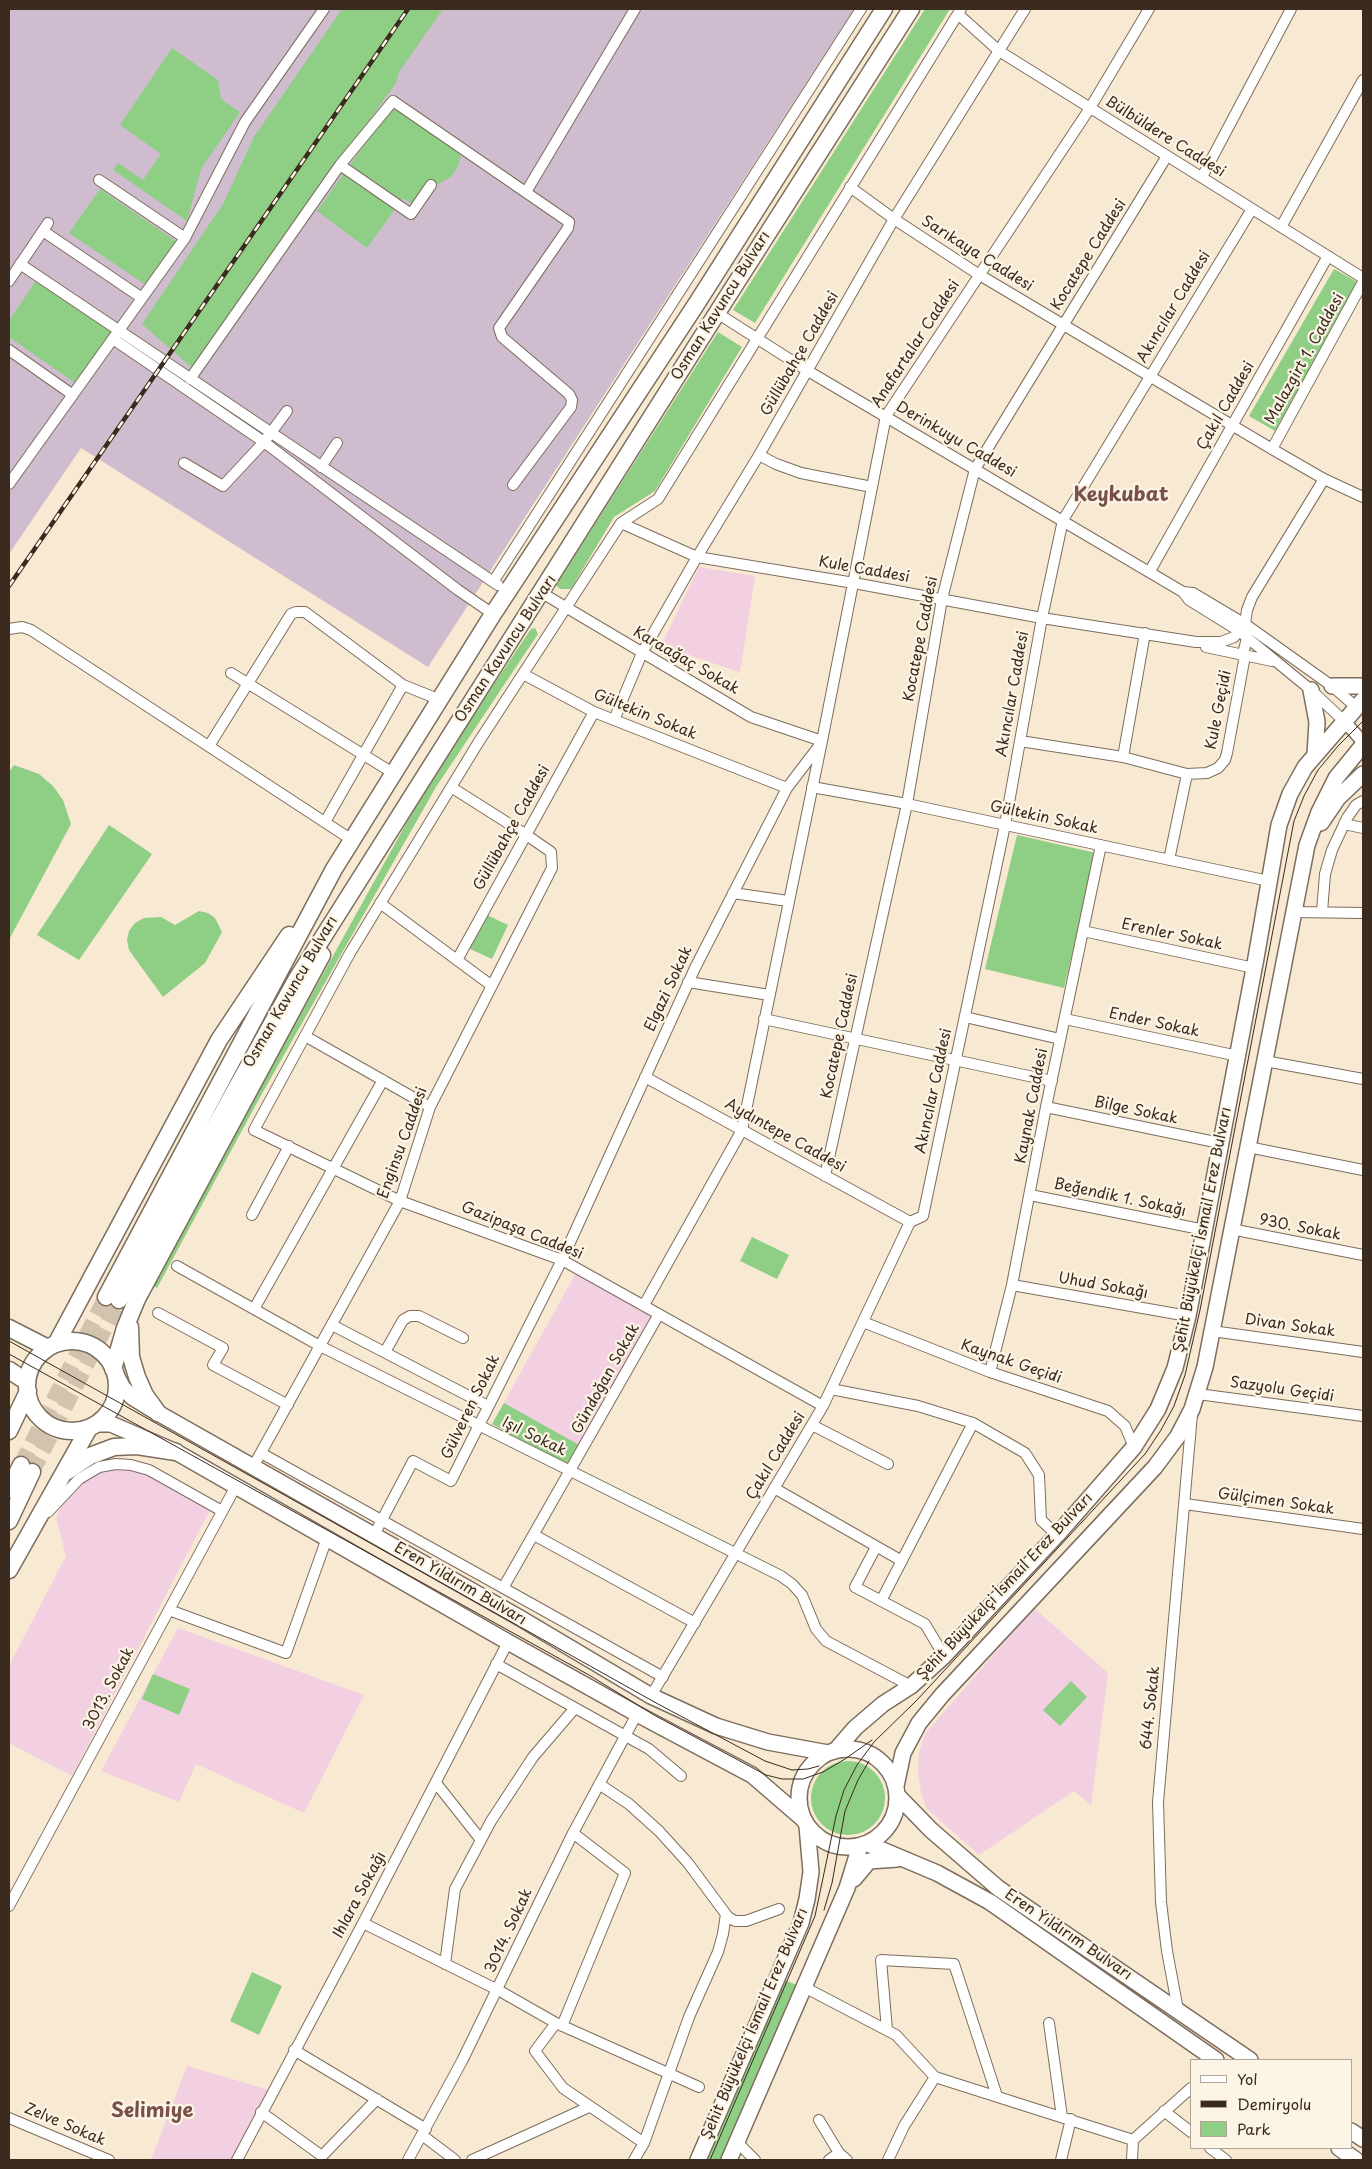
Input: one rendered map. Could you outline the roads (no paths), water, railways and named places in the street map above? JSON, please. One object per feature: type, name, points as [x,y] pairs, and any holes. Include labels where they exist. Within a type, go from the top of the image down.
[{"type":"highway","name":"Osman Kavuncu Bulvarı","points":[[884,9],[697,303],[438,699],[334,869],[112,1299],[296,980],[356,883],[542,593],[717,313],[911,9]]},
{"type":"highway","points":[[52,1346],[219,1040],[334,869]]},
{"type":"highway","points":[[114,1371],[131,1313],[312,977],[356,883]]},
{"type":"highway","points":[[131,1313],[130,1346],[134,1367],[145,1395],[158,1413]]},
{"type":"highway","points":[[9,1328],[52,1346]]},
{"type":"highway","points":[[72,1341],[88,1344],[102,1352],[114,1371],[117,1382],[115,1402],[103,1419],[93,1426],[81,1430],[64,1431],[49,1425],[37,1414],[29,1399],[30,1370],[36,1358],[52,1346],[72,1341]]},
{"type":"highway","points":[[9,1370],[28,1387]]},
{"type":"highway","points":[[9,1430],[28,1387]]},
{"type":"highway","points":[[9,1570],[60,1476],[93,1426]]},
{"type":"highway","points":[[60,1476],[84,1459],[114,1447],[137,1446],[176,1452]]},
{"type":"highway","points":[[9,1490],[26,1468],[9,1521]]},
{"type":"main road","points":[[1332,686],[1363,686]]},
{"type":"main road","points":[[1311,690],[1317,722],[1315,755]]},
{"type":"main road","name":"Şehit Büyükelçi İsmail Erez Bulvarı","points":[[832,1752],[855,1728],[883,1704],[911,1686],[944,1656],[1057,1535],[1134,1447],[1151,1422],[1165,1396],[1175,1368],[1188,1316],[1238,1056],[1279,825],[1297,780],[1344,721],[1361,707]]},
{"type":"main road","name":"Şehit Büyükelçi İsmail Erez Bulvarı","points":[[897,1790],[903,1753],[912,1733],[922,1719],[1156,1467],[1178,1436],[1195,1401],[1205,1367],[1307,845],[1319,812],[1336,778],[1363,743]]},
{"type":"main road","points":[[1307,845],[1338,798],[1363,774]]},
{"type":"main road","name":"Eren Yıldırım Bulvarı","points":[[114,1371],[122,1388],[158,1413],[520,1618],[652,1696],[716,1726],[768,1742],[832,1752]]},
{"type":"main road","name":"Eren Yıldırım Bulvarı","points":[[93,1426],[111,1424],[176,1452],[508,1642],[752,1775],[805,1822]]},
{"type":"main road","points":[[858,1750],[877,1758],[889,1770],[897,1790],[892,1820],[882,1834],[864,1845],[834,1846],[819,1838],[805,1822],[799,1802],[802,1779],[808,1769],[832,1752],[858,1750]]},
{"type":"main road","name":"Eren Yıldırım Bulvarı","points":[[897,1790],[931,1830],[998,1888],[1249,2059]]},
{"type":"main road","name":"Şehit Büyükelçi İsmail Erez Bulvarı","points":[[698,2160],[801,1923],[807,1899],[810,1872],[805,1822]]},
{"type":"main road","name":"Şehit Büyükelçi İsmail Erez Bulvarı","points":[[729,2160],[864,1845]]},
{"type":"main road","name":"Eren Yıldırım Bulvarı","points":[[864,1845],[905,1859],[937,1873],[990,1902],[1215,2059]]},
{"type":"main road","points":[[847,1888],[862,1867],[869,1862],[876,1859],[905,1859]]},
{"type":"main road","points":[[1340,2149],[1356,2160]]},
{"type":"street","points":[[9,484],[185,238],[245,122],[324,9]]},
{"type":"street","points":[[526,192],[635,9]]},
{"type":"street","points":[[494,582],[861,9]]},
{"type":"street","name":"Güllübahçe Caddesi","points":[[614,720],[642,653],[697,557],[759,456],[894,219],[1025,9]]},
{"type":"street","name":"Anafartalar Caddesi","points":[[644,1306],[742,1130],[854,583],[886,416],[978,274],[1090,108],[1149,9]]},
{"type":"street","points":[[1202,177],[1291,9]]},
{"type":"street","points":[[430,1107],[305,1036],[350,953],[380,903],[523,674],[621,523],[658,499],[959,11]]},
{"type":"street","name":"Bülbüldere Caddesi","points":[[959,11],[1000,51],[1363,278]]},
{"type":"street","points":[[1281,227],[1363,80]]},
{"type":"street","points":[[190,379],[340,165],[393,101],[567,219],[569,226],[501,325],[499,332],[502,337],[569,394],[572,404],[512,486]]},
{"type":"street","name":"Kocatepe Caddesi","points":[[825,1176],[906,804],[942,599],[974,468],[1167,156]]},
{"type":"street","points":[[340,165],[410,214],[431,184]]},
{"type":"street","points":[[99,180],[185,238]]},
{"type":"street","name":"Sarıkaya Caddesi","points":[[850,187],[894,219],[978,274],[1272,449],[1324,479],[1363,497]]},
{"type":"street","name":"Akıncılar Caddesi","points":[[910,1222],[923,1216],[1004,825],[1042,618],[1063,520],[1252,208]]},
{"type":"street","points":[[9,281],[46,227],[142,298]]},
{"type":"street","name":"Çakıl Caddesi","points":[[1150,571],[1328,256]]},
{"type":"street","points":[[20,264],[264,442],[465,595],[493,614]]},
{"type":"street","name":"Malazgirt 1. Caddesi","points":[[1272,449],[1363,282]]},
{"type":"street","name":"Derinkuyu Caddesi","points":[[717,313],[808,371],[1150,571],[1182,592],[1193,593],[1244,631],[1332,686],[1361,707]]},
{"type":"street","points":[[115,335],[190,379],[507,592]]},
{"type":"street","points":[[9,350],[72,395],[70,398]]},
{"type":"street","points":[[184,463],[223,486],[264,442],[287,410]]},
{"type":"street","points":[[321,467],[336,443]]},
{"type":"street","points":[[759,456],[801,473],[872,487]]},
{"type":"street","name":"Kule Geçidi","points":[[1187,774],[1207,772],[1218,768],[1225,760],[1244,661],[1244,631],[1252,597],[1324,479]]},
{"type":"street","name":"Kule Caddesi","points":[[621,523],[697,557],[854,583],[1042,618],[1196,642],[1226,642],[1244,631]]},
{"type":"street","name":"Karaağaç Sokak","points":[[542,593],[750,717],[822,741]]},
{"type":"street","points":[[209,746],[291,614],[299,611],[305,612],[404,685],[438,699]]},
{"type":"street","points":[[9,630],[22,627],[31,630],[352,840]]},
{"type":"street","name":"Derinkuyu Caddesi","points":[[1244,631],[1276,662],[1311,690],[1344,721]]},
{"type":"street","points":[[1123,757],[1145,633]]},
{"type":"street","name":"Kule Caddesi","points":[[1196,642],[1202,646],[1276,662]]},
{"type":"street","points":[[231,673],[393,773]]},
{"type":"street","name":"Gültekin Sokak","points":[[523,674],[594,712],[787,788]]},
{"type":"street","points":[[325,822],[404,685]]},
{"type":"street","name":"Güllübahçe Caddesi","points":[[457,960],[594,712]]},
{"type":"street","points":[[1344,721],[1363,743]]},
{"type":"street","name":"Elgazi Sokak","points":[[562,1260],[688,982],[787,788],[822,741]]},
{"type":"street","points":[[1020,741],[1123,757],[1187,774],[1169,860]]},
{"type":"street","name":"Enginsu Caddesi","points":[[253,1467],[400,1201],[430,1107],[552,868],[550,852],[451,787]]},
{"type":"street","name":"Gültekin Sokak","points":[[812,787],[906,804],[1269,881]]},
{"type":"street","points":[[1322,912],[1326,868],[1334,844],[1356,805],[1363,801]]},
{"type":"street","points":[[1344,824],[1363,828]]},
{"type":"street","name":"Kaynak Caddesi","points":[[990,1372],[1012,1285],[1046,1108],[1101,845]]},
{"type":"street","points":[[733,893],[788,901]]},
{"type":"street","points":[[380,903],[492,986]]},
{"type":"street","points":[[1294,912],[1363,913]]},
{"type":"street","name":"Erenler Sokak","points":[[1083,931],[1254,968]]},
{"type":"street","points":[[688,982],[769,995]]},
{"type":"street","points":[[965,1017],[1060,1039]]},
{"type":"street","points":[[764,1018],[1052,1081]]},
{"type":"street","name":"Ender Sokak","points":[[1065,1019],[1238,1056]]},
{"type":"street","name":"Gazipaşa Caddesi","points":[[305,1036],[254,1130],[400,1201],[562,1260],[823,1406]]},
{"type":"street","points":[[1265,1061],[1363,1079]]},
{"type":"street","name":"Aydıntepe Caddesi","points":[[645,1077],[910,1222]]},
{"type":"street","points":[[254,1310],[332,1167],[383,1080]]},
{"type":"street","name":"Bilge Sokak","points":[[1046,1108],[1220,1143]]},
{"type":"street","points":[[252,1215],[289,1146]]},
{"type":"street","points":[[1248,1147],[1363,1170]]},
{"type":"street","name":"Beğendik 1. Sokağı","points":[[1030,1195],[1205,1230]]},
{"type":"street","name":"Çakıl Caddesi","points":[[652,1696],[823,1406],[910,1222]]},
{"type":"street","name":"930. Sokak","points":[[1231,1229],[1363,1256]]},
{"type":"street","name":"Gülveren Sokak","points":[[374,1535],[412,1461],[451,1481],[562,1260]]},
{"type":"street","name":"Işıl Sokak","points":[[177,1266],[320,1346],[781,1576],[792,1584],[805,1601],[816,1629],[826,1641],[911,1686]]},
{"type":"street","name":"Uhud Sokağı","points":[[1012,1285],[1188,1316]]},
{"type":"street","points":[[158,1313],[223,1348],[213,1365],[288,1405]]},
{"type":"street","name":"Gündoğan Sokak","points":[[503,1588],[571,1472],[659,1314]]},
{"type":"street","points":[[385,1352],[403,1320],[410,1316],[419,1316],[463,1338]]},
{"type":"street","name":"Kaynak Geçidi","points":[[863,1322],[990,1372],[1108,1411],[1125,1426],[1134,1447]]},
{"type":"street","points":[[332,1325],[488,1406]]},
{"type":"street","name":"Divan Sokak","points":[[1212,1330],[1363,1352]]},
{"type":"street","points":[[831,1389],[918,1406],[974,1423],[1025,1453],[1039,1475],[1040,1520],[1057,1535]]},
{"type":"street","name":"Sazyolu Geçidi","points":[[1195,1401],[1363,1416]]},
{"type":"street","name":"644. Sokak","points":[[1178,2010],[1163,1921],[1157,1822],[1160,1763],[1195,1401]]},
{"type":"street","points":[[881,1601],[974,1423]]},
{"type":"street","points":[[812,1425],[888,1464]]},
{"type":"street","points":[[261,1453],[663,1677]]},
{"type":"street","points":[[28,1535],[79,1478],[111,1464],[131,1465],[149,1470],[222,1511]]},
{"type":"street","name":"3013. Sokak","points":[[9,1906],[236,1486]]},
{"type":"street","points":[[774,1488],[902,1561]]},
{"type":"street","name":"Gülçimen Sokak","points":[[1185,1504],[1363,1529]]},
{"type":"street","points":[[534,1535],[695,1623]]},
{"type":"street","points":[[169,1610],[286,1653],[327,1538]]},
{"type":"street","points":[[876,1547],[854,1587],[925,1624],[944,1656]]},
{"type":"street","name":"Ihlara Sokağı","points":[[237,2160],[363,1923],[508,1642]]},
{"type":"street","points":[[496,1664],[655,1753],[680,1776]]},
{"type":"street","points":[[444,1964],[455,1889],[481,1840],[532,1757],[575,1708]]},
{"type":"street","name":"3014. Sokak","points":[[408,2160],[498,1990],[573,1833],[637,1714]]},
{"type":"street","points":[[436,1783],[481,1840]]},
{"type":"street","points":[[599,1784],[629,1804],[659,1831],[702,1880],[726,1914],[735,1921],[746,1921],[779,1908]]},
{"type":"street","points":[[573,1833],[625,1873],[559,2024],[536,2051],[563,2088],[644,2143]]},
{"type":"street","points":[[634,2160],[644,2143],[667,2073],[718,1952],[724,1934],[726,1914]]},
{"type":"street","points":[[363,1923],[498,1990],[559,2024],[699,2086]]},
{"type":"street","points":[[887,2030],[881,1960],[954,1964],[997,2096]]},
{"type":"street","points":[[804,1987],[896,2035],[935,2077],[1133,2140]]},
{"type":"street","points":[[1049,2023],[1067,2118],[1061,2160]]},
{"type":"street","points":[[294,2050],[377,2099],[424,2132],[455,2160]]},
{"type":"street","points":[[888,2160],[909,2118],[935,2077]]},
{"type":"street","points":[[1132,2160],[1133,2140],[1190,2089]]},
{"type":"street","points":[[261,2112],[322,2156],[377,2099]]},
{"type":"street","points":[[478,2159],[589,2107]]},
{"type":"street","points":[[1164,2111],[1190,2131]]},
{"type":"street","name":"Zelve Sokak","points":[[9,2118],[109,2160]]},
{"type":"street","points":[[819,2120],[843,2157],[829,2160]]},
{"type":"street","points":[[737,2142],[755,2160]]},
{"type":"street","points":[[1211,2149],[1226,2160]]},
{"type":"tunnel","points":[[21,1465],[106,1297]]},
{"type":"tunnel","points":[[32,1472],[119,1300]]},
{"type":"tram line","points":[[710,2160],[815,1916],[836,1816],[844,1790],[857,1765],[874,1742],[917,1700],[1145,1454],[1174,1406],[1185,1375],[1200,1310],[1294,821],[1304,796],[1318,770],[1338,746],[1363,721]]},
{"type":"tram line","points":[[9,1341],[658,1704],[765,1761],[792,1770],[819,1766]]},
{"type":"tram line","points":[[9,1354],[589,1675],[654,1715],[766,1775],[782,1779],[803,1779],[823,1772],[872,1740]]},
{"type":"tram line","points":[[824,1910],[832,1883],[845,1811],[858,1780],[869,1761]]},
{"type":"railway","points":[[9,586],[408,9]]},
{"type":"district","name":"Keykubat","points":[[1121,495]]},
{"type":"district","name":"Selimiye","points":[[152,2111]]}]
